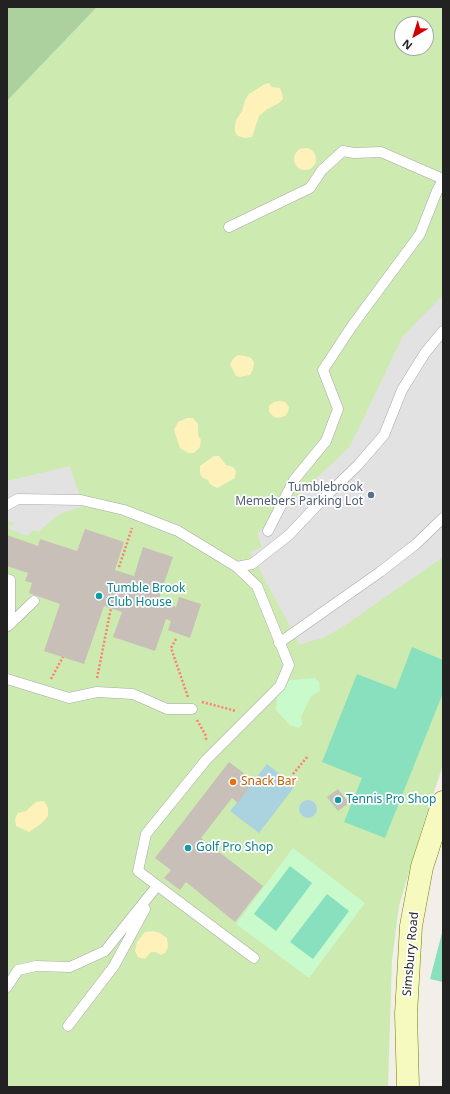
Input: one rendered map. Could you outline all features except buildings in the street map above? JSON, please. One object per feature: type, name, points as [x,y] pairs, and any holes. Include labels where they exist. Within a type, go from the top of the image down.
[{"type":"main road","name":"Simsbury Road","points":[[408,1087],[406,1014],[411,926],[422,866],[443,802]]},
{"type":"lane","points":[[229,227],[310,188],[322,170],[342,151],[381,152],[443,180],[420,234],[352,326],[323,370],[338,409],[326,441],[294,480],[268,530]]},
{"type":"lane","points":[[237,567],[252,564],[289,535],[323,498],[358,465],[384,435],[402,390],[425,353],[443,331]]},
{"type":"lane","points":[[7,505],[18,499],[81,500],[124,510],[178,531],[237,567],[257,586],[289,665],[280,686],[206,760],[146,834],[138,871],[254,958]]},
{"type":"lane","points":[[279,643],[380,572],[416,544],[443,518]]},
{"type":"lane","points":[[7,578],[10,580],[9,625]]},
{"type":"lane","points":[[9,625],[34,601]]},
{"type":"lane","points":[[7,679],[70,698],[97,692],[133,694],[167,709],[194,705]]},
{"type":"lane","points":[[7,987],[18,970],[36,966],[70,967],[104,951],[157,886]]},
{"type":"lane","points":[[68,1026],[114,966],[157,886]]},
{"type":"path","points":[[119,567],[137,515]]},
{"type":"path","points":[[96,683],[111,608]]},
{"type":"path","points":[[45,690],[63,657]]},
{"type":"path","points":[[194,705],[251,715]]},
{"type":"path","points":[[293,774],[308,756]]},
{"type":"green space","points":[[7,7],[97,7],[7,101]]},
{"type":"green space","points":[[97,7],[443,7],[443,765],[423,825],[399,906],[392,960],[388,1087],[7,1087],[7,101]]},
{"type":"green space","points":[[412,647],[443,660],[443,693],[385,838],[344,822],[362,778],[322,762],[357,674],[396,689]]},
{"type":"green space","points":[[315,678],[319,682],[320,691],[311,696],[301,717],[302,724],[299,728],[290,725],[276,710],[277,697],[290,680]]},
{"type":"green space","points":[[293,848],[365,903],[309,978],[236,924]]},
{"type":"green space","points":[[290,866],[312,883],[276,931],[254,914]]},
{"type":"green space","points":[[327,894],[349,911],[313,959],[290,942]]},
{"type":"green space","points":[[443,929],[443,982],[430,979]]},
{"type":"sand","points":[[269,83],[272,87],[280,88],[283,99],[259,116],[252,137],[245,138],[238,136],[235,132],[236,120],[242,111],[245,100],[249,94]]},
{"type":"sand","points":[[305,148],[313,151],[316,159],[313,167],[305,170],[297,167],[294,159],[297,151]]},
{"type":"sand","points":[[238,355],[251,358],[254,362],[250,375],[240,377],[236,376],[230,364]]},
{"type":"sand","points":[[274,402],[285,402],[289,407],[285,416],[278,418],[274,417],[269,412],[269,406]]},
{"type":"sand","points":[[187,418],[193,418],[198,424],[198,435],[201,440],[200,447],[194,453],[188,453],[180,448],[174,430],[178,422]]},
{"type":"sand","points":[[214,456],[219,456],[226,465],[233,467],[236,471],[235,478],[217,488],[210,484],[208,480],[203,478],[200,474],[200,466]]},
{"type":"sand","points":[[44,801],[48,808],[48,816],[41,824],[29,832],[16,826],[15,819],[18,813],[26,811],[36,802]]},
{"type":"sand","points":[[153,931],[160,933],[167,938],[168,947],[165,953],[161,955],[156,952],[151,952],[145,959],[138,957],[135,951],[137,942],[145,932]]},
{"type":"shaded area","name":"Tumblebrook Memebers Parking Lot","points":[[443,295],[443,557],[344,626],[324,638],[300,645],[250,552],[262,547],[257,534],[350,446],[403,336]]},
{"type":"shaded area","points":[[70,466],[83,506],[58,515],[38,532],[33,530],[28,536],[7,528],[15,523],[7,521],[7,481]]},
{"type":"water","points":[[267,764],[295,786],[259,833],[230,811]]},
{"type":"water","points":[[308,800],[314,803],[317,809],[314,815],[308,818],[302,815],[299,809],[302,803]]},
{"type":"place","name":"Tumblebrook Memebers Parking Lot","points":[[371,495]]},
{"type":"place","name":"Tumble Brook Club House","points":[[99,596]]},
{"type":"place","name":"Snack Bar","points":[[233,782]]},
{"type":"place","name":"Tennis Pro Shop","points":[[338,800]]},
{"type":"place","name":"Golf Pro Shop","points":[[188,848]]}]
